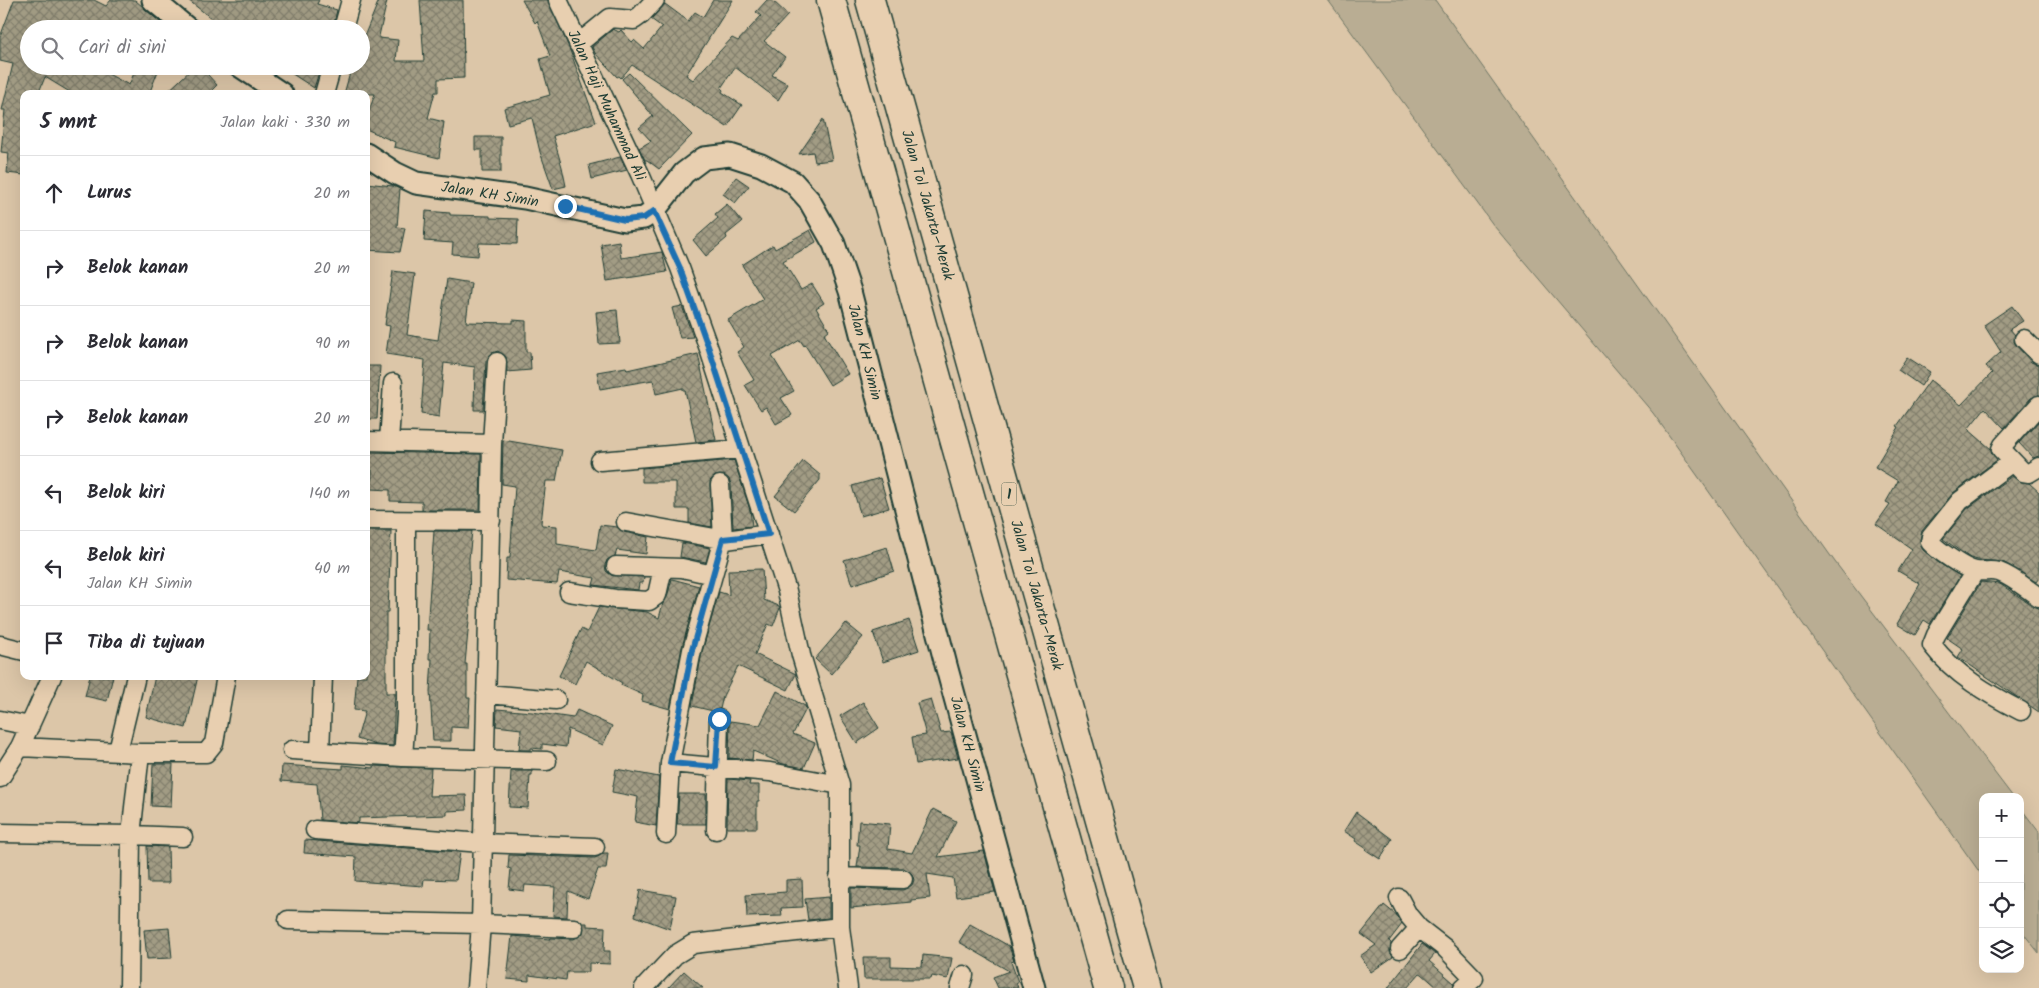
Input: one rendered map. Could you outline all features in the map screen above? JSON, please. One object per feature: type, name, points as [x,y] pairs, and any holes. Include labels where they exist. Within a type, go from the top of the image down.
[{"type":"highway","points":[[831,0],[1108,988]]},
{"type":"highway","name":"Jalan Tol Jakarta–Merak","points":[[870,0],[1147,988]]},
{"type":"street","points":[[153,0],[177,20]]},
{"type":"street","points":[[345,20],[351,0]]},
{"type":"street","name":"Jalan Haji Muhammad Ali","points":[[558,0],[640,174],[676,260],[702,331],[787,591],[801,655],[840,785],[840,927],[848,988]]},
{"type":"street","points":[[578,44],[610,18],[630,20],[638,18],[655,0]]},
{"type":"street","points":[[254,75],[276,90]]},
{"type":"street","points":[[325,90],[329,75]]},
{"type":"street","name":"Jalan KH Simin","points":[[370,157],[395,173],[416,183],[525,198],[625,220],[644,218],[654,211],[684,173],[704,158],[730,156],[761,165],[793,182],[810,200],[834,244],[850,291],[948,675],[1034,988]]},
{"type":"street","points":[[2024,340],[2039,354]]},
{"type":"street","points":[[476,988],[481,924],[492,444],[497,362]]},
{"type":"street","points":[[389,441],[393,383]]},
{"type":"street","points":[[2039,405],[2003,445],[2002,449],[2003,453],[2026,474],[2039,467]]},
{"type":"street","points":[[370,441],[492,444]]},
{"type":"street","points":[[600,461],[740,448]]},
{"type":"street","points":[[2012,462],[1960,501],[1930,539],[1934,547],[1975,571],[2002,573],[2039,597]]},
{"type":"street","points":[[666,834],[670,763],[692,650],[723,539],[720,485]]},
{"type":"street","points":[[370,520],[406,522],[491,521]]},
{"type":"street","points":[[403,758],[406,714],[406,522]]},
{"type":"street","points":[[626,522],[723,539],[769,534]]},
{"type":"street","points":[[616,566],[682,568],[713,574]]},
{"type":"street","points":[[569,592],[614,599],[649,601],[657,595],[663,568]]},
{"type":"street","points":[[1975,571],[1936,634],[1932,645],[1972,683],[2021,711]]},
{"type":"street","points":[[0,645],[20,650]]},
{"type":"street","points":[[0,778],[20,747],[50,680]]},
{"type":"street","points":[[118,752],[135,680]]},
{"type":"street","points":[[20,747],[140,753],[206,752],[214,744],[225,680]]},
{"type":"street","points":[[320,752],[323,680]]},
{"type":"street","points":[[486,694],[556,700]]},
{"type":"street","points":[[716,830],[716,767],[719,719]]},
{"type":"street","points":[[0,720],[30,726]]},
{"type":"street","points":[[292,750],[403,758],[547,762]]},
{"type":"street","points":[[129,988],[131,835],[140,753]]},
{"type":"street","points":[[670,763],[770,772],[840,785]]},
{"type":"street","points":[[315,830],[482,843],[595,848]]},
{"type":"street","points":[[0,833],[131,835],[183,838]]},
{"type":"street","points":[[839,877],[903,879]]},
{"type":"street","points":[[1399,898],[1419,928],[1446,949],[1473,985]]},
{"type":"street","points":[[288,920],[574,928]]},
{"type":"street","points":[[644,988],[675,955],[693,944],[840,927]]},
{"type":"street","points":[[1400,949],[1419,928]]},
{"type":"shaded area","points":[[1328,0],[1435,0],[1835,562],[2010,793],[1979,793],[1979,871],[1653,413],[1494,226]]},
{"type":"shaded area","points":[[2024,812],[2039,832],[2039,953],[2024,934]]},
{"type":"building","points":[[14,0],[94,0],[106,6],[111,0],[135,0],[158,20],[20,20],[20,75],[110,75],[129,85],[133,75],[156,75],[151,90],[66,90],[45,77],[40,90],[20,90],[20,175],[7,173],[9,153],[1,152],[5,110],[2,110],[13,64],[0,61],[0,37]]},
{"type":"building","points":[[188,0],[319,0],[317,4],[337,10],[335,20],[214,20]]},
{"type":"building","points":[[379,0],[387,1],[379,38],[398,40],[396,61],[424,61],[420,0],[463,0],[464,78],[438,79],[438,92],[435,92],[428,118],[444,122],[439,158],[394,147],[395,142],[370,131],[370,108],[375,94],[370,94],[370,90],[345,90],[349,75],[370,75],[370,22]]},
{"type":"building","points":[[522,0],[548,0],[568,45],[596,122],[553,136],[566,186],[553,189],[540,152],[532,118],[508,124],[504,108],[550,95],[540,59],[550,56],[537,21],[535,23]]},
{"type":"building","points":[[713,0],[733,0],[686,75],[693,80],[732,38],[738,41],[761,16],[756,12],[767,0],[772,0],[788,15],[764,41],[785,57],[772,75],[788,84],[778,100],[735,67],[721,88],[722,92],[742,105],[727,127],[632,65],[621,78],[617,77],[595,53],[592,47],[613,29],[619,32],[621,30],[632,42],[634,40],[644,49],[662,27],[651,19],[665,4],[688,21],[695,12],[703,17]]},
{"type":"building","points":[[629,73],[692,135],[659,169],[645,160],[639,148],[651,141],[639,128],[653,116],[622,79]]},
{"type":"building","points":[[185,75],[208,75],[217,85],[212,90],[169,90]]},
{"type":"building","points":[[294,75],[318,75],[314,88]]},
{"type":"building","points":[[823,119],[832,160],[815,162],[813,152],[799,154]]},
{"type":"building","points":[[475,137],[501,137],[501,172],[482,172],[482,150],[475,150]]},
{"type":"building","points":[[620,157],[627,170],[592,179],[589,165]]},
{"type":"building","points":[[736,177],[749,186],[735,203],[723,194]]},
{"type":"building","points":[[370,183],[393,186],[400,189],[397,227],[405,228],[400,252],[370,250]]},
{"type":"building","points":[[727,204],[742,222],[726,235],[727,238],[706,256],[693,240],[718,218],[715,214]]},
{"type":"building","points":[[426,211],[450,213],[450,215],[518,219],[517,244],[479,243],[478,256],[452,254],[453,243],[424,241]]},
{"type":"building","points":[[810,230],[816,242],[783,261],[801,290],[812,284],[824,303],[816,308],[829,330],[824,334],[848,374],[830,385],[800,340],[772,356],[794,391],[781,398],[792,415],[776,424],[766,407],[761,410],[745,385],[754,380],[737,352],[744,347],[728,320],[763,299],[742,265],[773,245],[775,249]]},
{"type":"building","points":[[619,241],[621,258],[662,252],[667,272],[607,281],[601,244]]},
{"type":"building","points":[[393,271],[415,274],[407,335],[438,340],[447,279],[471,283],[466,322],[513,323],[513,320],[526,321],[526,352],[530,352],[531,370],[507,372],[506,357],[498,351],[492,353],[486,361],[483,410],[474,410],[475,367],[444,363],[439,417],[421,414],[425,360],[386,354],[390,326],[385,325]]},
{"type":"building","points":[[682,306],[693,337],[680,338],[672,308]]},
{"type":"building","points":[[2012,306],[2023,321],[2010,329],[2015,335],[2014,342],[2031,362],[2039,365],[2039,395],[2031,398],[2004,428],[1985,408],[1968,429],[1991,449],[1997,460],[1953,493],[1922,531],[1920,540],[1923,550],[1960,576],[1930,624],[1924,620],[1915,635],[1897,624],[1920,584],[1898,571],[1912,549],[1876,524],[1890,504],[1886,502],[1898,481],[1875,467],[1899,427],[1897,426],[1930,380],[1961,405],[1992,373],[1986,366],[2001,352],[1984,325]]},
{"type":"building","points":[[617,310],[620,343],[599,344],[596,312]]},
{"type":"building","points":[[698,354],[716,440],[696,442],[683,388],[656,394],[653,380],[600,389],[597,372],[626,367],[627,370]]},
{"type":"building","points":[[1907,357],[1930,372],[1921,386],[1898,370]]},
{"type":"building","points":[[370,366],[380,366],[377,419],[370,419]]},
{"type":"building","points":[[2039,421],[2039,456],[2033,458],[2019,443]]},
{"type":"building","points":[[503,440],[562,450],[556,481],[546,481],[541,523],[542,525],[557,526],[557,544],[596,550],[600,525],[617,527],[624,532],[648,537],[646,554],[617,550],[615,556],[607,560],[605,565],[606,571],[611,575],[644,577],[643,583],[639,583],[638,590],[593,585],[595,578],[559,572],[557,584],[506,580],[507,558],[510,558],[515,486],[502,484]]},
{"type":"building","points":[[370,452],[481,454],[480,510],[422,510],[422,502],[390,501],[390,490],[371,489],[372,470],[370,470]]},
{"type":"building","points":[[734,460],[750,510],[752,526],[733,528],[731,484],[724,475],[715,476],[710,481],[712,527],[689,523],[689,509],[676,509],[676,482],[642,482],[642,468]]},
{"type":"building","points":[[803,461],[820,475],[820,480],[794,511],[775,496]]},
{"type":"building","points":[[2012,476],[2021,482],[2029,483],[2039,492],[2039,578],[2036,582],[2003,562],[1970,558],[1943,539],[1967,509]]},
{"type":"building","points":[[880,478],[889,508],[861,516],[852,486]]},
{"type":"building","points":[[370,531],[391,531],[388,612],[386,612],[386,693],[395,693],[393,746],[376,745],[357,739],[365,711],[354,710],[357,680],[370,680]]},
{"type":"building","points":[[434,531],[472,531],[469,559],[470,610],[465,664],[467,664],[467,698],[470,698],[468,728],[451,727],[451,741],[433,741],[430,691],[432,659],[429,659],[430,630],[427,630]]},
{"type":"building","points":[[682,543],[710,548],[706,562],[680,557]]},
{"type":"building","points":[[887,547],[894,571],[852,585],[844,560]]},
{"type":"building","points":[[762,569],[764,600],[780,608],[773,626],[768,624],[755,654],[796,674],[788,690],[738,666],[723,696],[720,709],[713,711],[692,706],[702,652],[719,592],[729,595],[728,570]]},
{"type":"building","points":[[672,579],[699,586],[682,647],[670,709],[642,701],[643,695],[621,685],[622,683],[586,661],[575,684],[559,676],[581,629],[587,632],[599,607],[647,612],[659,618]]},
{"type":"building","points":[[1981,582],[2000,584],[2039,608],[2039,712],[1958,657],[1963,649],[1947,638]]},
{"type":"building","points":[[909,620],[919,650],[883,662],[873,632]]},
{"type":"building","points":[[846,623],[863,637],[831,674],[815,659]]},
{"type":"building","points":[[89,680],[112,680],[107,701],[85,696]]},
{"type":"building","points":[[154,680],[197,680],[186,728],[146,717]]},
{"type":"building","points":[[777,691],[805,706],[806,709],[793,734],[815,743],[804,768],[783,764],[753,751],[752,760],[729,758],[730,721],[760,725]]},
{"type":"building","points":[[931,699],[941,733],[951,732],[958,758],[916,764],[912,737],[926,735],[917,703]]},
{"type":"building","points":[[863,702],[879,728],[857,743],[840,716]]},
{"type":"building","points":[[497,709],[573,718],[577,710],[612,726],[603,745],[568,729],[566,747],[542,744],[542,749],[519,750],[521,729],[496,726]]},
{"type":"building","points":[[153,764],[173,764],[171,807],[151,806]]},
{"type":"building","points":[[282,765],[343,769],[343,765],[374,768],[374,766],[431,768],[429,796],[466,795],[467,810],[447,811],[447,815],[359,818],[357,823],[320,820],[317,784],[281,781]]},
{"type":"building","points":[[616,769],[659,777],[656,826],[635,822],[638,797],[612,792]]},
{"type":"building","points":[[511,771],[532,771],[532,775],[530,775],[528,808],[509,807]]},
{"type":"building","points":[[728,779],[750,781],[749,785],[759,785],[757,828],[727,828]]},
{"type":"building","points":[[679,794],[706,794],[706,824],[677,824]]},
{"type":"building","points":[[933,809],[956,821],[938,857],[984,851],[995,892],[956,897],[953,878],[927,874],[930,898],[911,900],[911,902],[851,908],[851,888],[903,890],[912,885],[914,880],[912,874],[904,868],[857,867],[860,845],[857,845],[859,821],[890,824],[888,849],[912,853]]},
{"type":"building","points":[[1356,812],[1392,839],[1380,859],[1344,831]]},
{"type":"building","points":[[305,840],[460,852],[456,880],[424,879],[423,886],[355,881],[356,857],[304,853]]},
{"type":"building","points":[[147,846],[168,847],[169,883],[148,883]]},
{"type":"building","points":[[608,853],[606,869],[598,869],[588,899],[568,891],[567,917],[553,916],[555,887],[525,885],[524,891],[509,889],[511,869],[508,868],[509,855],[595,858]]},
{"type":"building","points":[[802,879],[803,907],[781,908],[782,916],[747,917],[746,895],[786,892],[786,880]]},
{"type":"building","points":[[640,890],[676,896],[670,929],[635,916]]},
{"type":"building","points":[[829,897],[829,918],[808,920],[805,899]]},
{"type":"building","points":[[1384,905],[1395,914],[1402,924],[1389,941],[1391,943],[1390,952],[1393,957],[1371,972],[1360,956],[1376,945],[1361,934]]},
{"type":"building","points":[[583,923],[587,923],[587,926],[605,927],[604,951],[610,951],[610,964],[589,963],[589,972],[567,972],[566,980],[529,975],[529,981],[507,979],[512,936],[574,939],[583,933]]},
{"type":"building","points":[[970,924],[1009,946],[1014,961],[1011,962],[1018,982],[1016,982],[1018,988],[998,988],[993,977],[1009,971],[959,942]]},
{"type":"building","points":[[169,928],[172,958],[147,959],[144,930]]},
{"type":"building","points":[[1422,944],[1435,954],[1429,961],[1454,983],[1453,988],[1438,988],[1420,973],[1407,988],[1388,988]]},
{"type":"building","points":[[923,955],[952,958],[948,979],[932,976],[931,979],[864,979],[863,957],[891,957],[891,966],[922,967]]},
{"type":"building","points":[[684,971],[703,988],[668,988]]},
{"type":"route","points":[[565,206],[625,220],[644,218],[654,211],[680,268],[709,349],[769,534],[723,539],[692,650],[670,763],[716,767],[719,719]]}]
